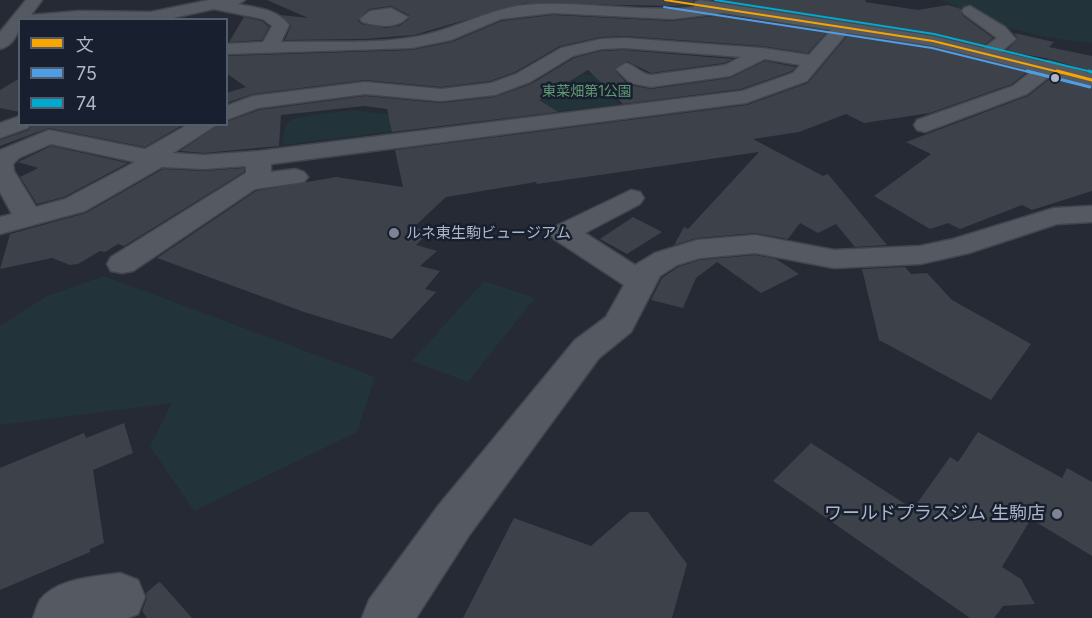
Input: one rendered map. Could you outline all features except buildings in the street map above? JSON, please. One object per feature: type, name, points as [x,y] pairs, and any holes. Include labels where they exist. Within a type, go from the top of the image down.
[{"type":"street","points":[[23,18],[33,0]]},
{"type":"street","points":[[192,0],[268,15],[281,25],[269,48]]},
{"type":"street","points":[[50,18],[151,16],[237,0]]},
{"type":"street","points":[[668,0],[843,27],[988,53],[1092,80]]},
{"type":"street","points":[[804,21],[822,0]]},
{"type":"street","points":[[228,49],[412,43],[445,36],[497,15],[523,10],[553,8],[672,15],[721,9]]},
{"type":"street","points":[[970,11],[980,22],[996,29],[1006,39],[988,53]]},
{"type":"street","points":[[0,22],[18,20]]},
{"type":"street","points":[[0,44],[18,24]]},
{"type":"street","points":[[122,264],[254,170],[336,148],[746,97],[800,78],[843,27]]},
{"type":"street","points":[[228,113],[253,102],[365,88],[441,95],[495,89],[523,78],[567,52],[601,44],[624,43],[762,53],[813,61]]},
{"type":"street","points":[[626,69],[637,79],[651,81],[730,70],[742,66],[762,53]]},
{"type":"street","points":[[925,125],[1020,90],[1049,67]]},
{"type":"street","points":[[746,97],[769,113]]},
{"type":"street","points":[[0,131],[18,124]]},
{"type":"street","points":[[0,226],[75,205],[204,126]]},
{"type":"street","points":[[29,219],[1,171],[1,163],[11,153],[49,136],[153,158],[204,162],[299,176],[330,162],[336,148]]},
{"type":"street","points":[[631,198],[564,233],[641,282]]},
{"type":"street","points":[[1049,199],[1092,203]]},
{"type":"street","points":[[387,618],[454,520],[587,349],[619,324],[647,270],[666,259],[697,249],[755,244],[834,259],[920,255],[959,247],[1054,216],[1092,214]]},
{"type":"street","points":[[58,618],[76,605],[120,597]]},
{"type":"green space","points":[[942,0],[1092,0],[1092,43],[1051,38],[1015,29]]},
{"type":"green space","name":"東菜畑第1公園","points":[[583,74],[595,75],[620,104],[471,122],[535,102]]},
{"type":"green space","points":[[352,110],[460,123],[282,145],[286,123],[298,117]]},
{"type":"green space","points":[[104,276],[375,377],[357,432],[194,511],[150,446],[172,403],[0,425],[0,326],[47,296]]},
{"type":"green space","points":[[484,281],[535,298],[468,382],[412,361]]},
{"type":"transit line","name":"文","points":[[665,0],[933,41],[1092,80]]},
{"type":"transit line","name":"74","points":[[715,0],[934,34],[1092,72]]},
{"type":"transit line","name":"75","points":[[664,7],[932,48],[1090,87]]},
{"type":"place","name":"ルネ東生駒ビュージアム","points":[[394,233]]},
{"type":"place","name":"ワールドプラスジム 生駒店","points":[[1057,514]]}]
